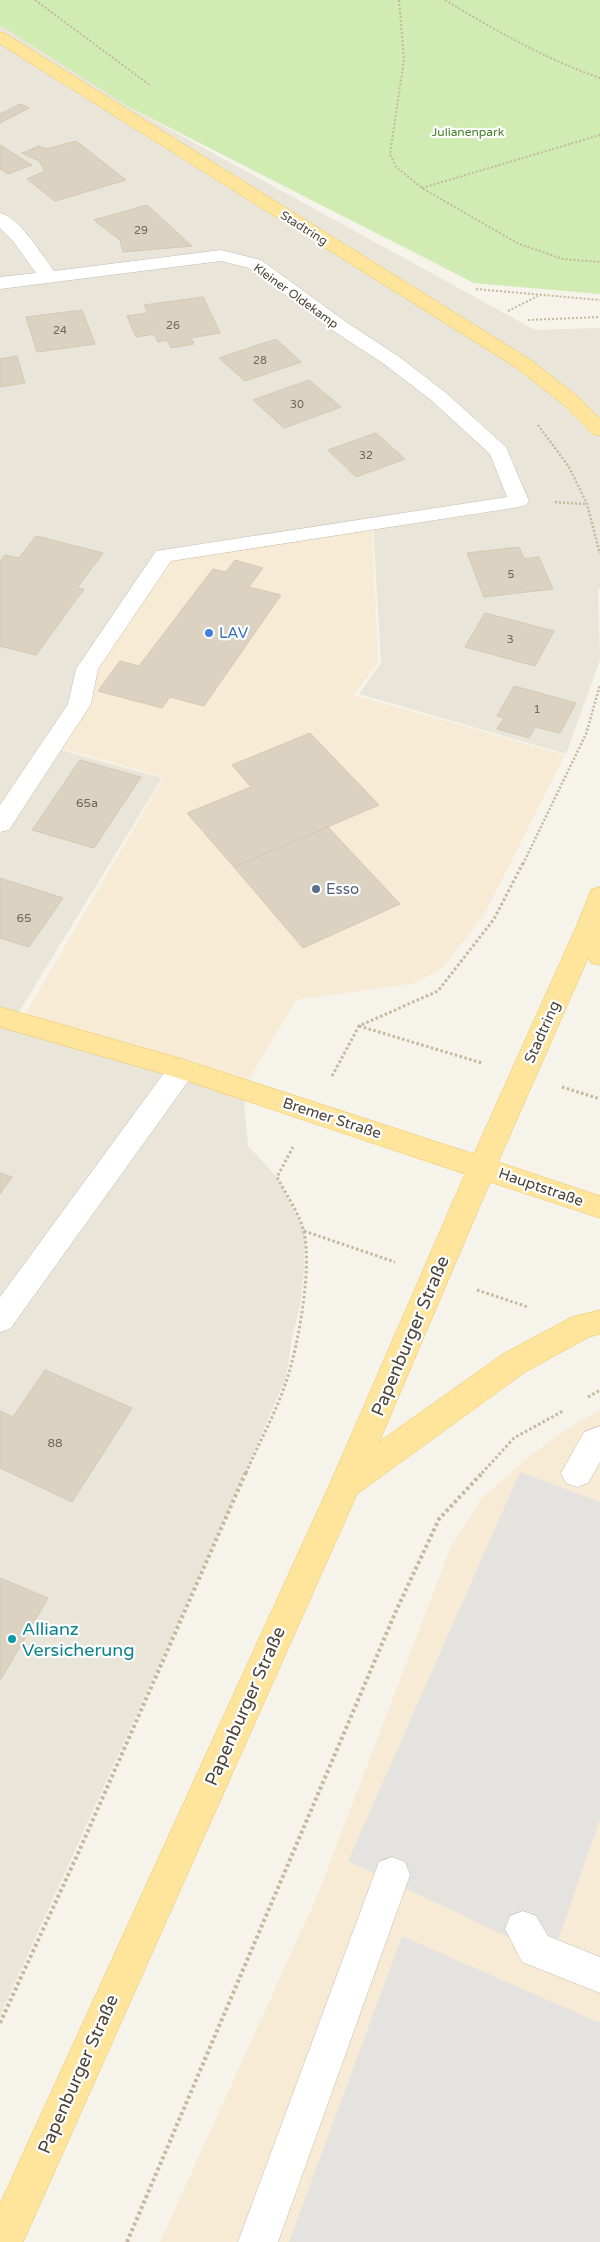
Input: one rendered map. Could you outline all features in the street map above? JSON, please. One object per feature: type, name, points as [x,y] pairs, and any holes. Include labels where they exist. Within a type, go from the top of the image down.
[{"type":"main road","name":"Stadtring","points":[[0,37],[524,364],[571,401],[600,430]]},
{"type":"main road","name":"Stadtring","points":[[482,1167],[590,925],[600,896]]},
{"type":"main road","points":[[590,925],[600,956]]},
{"type":"main road","name":"Bremer Straße","points":[[0,1017],[182,1069],[482,1167]]},
{"type":"main road","name":"Hauptstraße","points":[[482,1167],[600,1207]]},
{"type":"main road","name":"Papenburger Straße","points":[[3,2242],[346,1484],[482,1167]]},
{"type":"main road","points":[[346,1484],[514,1363],[582,1326],[600,1322]]},
{"type":"street","points":[[0,218],[19,237],[49,277]]},
{"type":"street","name":"Kleiner Oldekamp","points":[[0,283],[221,255],[255,264],[339,326],[391,360],[438,396],[498,450],[519,501],[164,556],[87,669],[79,704],[0,824]]},
{"type":"street","points":[[0,1320],[182,1069]]},
{"type":"street","points":[[577,1473],[595,1442],[600,1440]]},
{"type":"street","points":[[258,2242],[392,1875]]},
{"type":"street","points":[[523,1929],[535,1949],[600,1975]]},
{"type":"path","points":[[399,0],[404,59],[390,154],[396,167],[422,188],[519,244],[563,259],[600,262]]},
{"type":"path","points":[[445,0],[482,22],[579,71],[600,78]]},
{"type":"path","points":[[422,188],[600,135]]},
{"type":"path","points":[[472,289],[600,300]]},
{"type":"path","points":[[506,311],[538,296]]},
{"type":"path","points":[[528,320],[600,317]]},
{"type":"path","points":[[587,504],[600,554]]},
{"type":"path","points":[[600,685],[586,734],[545,821],[494,918],[438,991],[359,1026],[600,1098]]},
{"type":"path","points":[[0,2023],[84,1840],[287,1378],[301,1306],[305,1243],[304,1231],[277,1177]]},
{"type":"path","points":[[583,1400],[600,1390]]},
{"type":"path","points":[[127,2242],[392,1620],[439,1519],[514,1438],[566,1409]]},
{"type":"shaded area","points":[[0,18],[129,107],[535,330],[600,328],[600,589],[598,589],[600,660],[566,754],[359,694],[381,663],[373,524],[50,747],[162,778],[14,1020],[0,1016]]},
{"type":"shaded area","points":[[372,526],[378,663],[354,695],[565,755],[484,915],[444,966],[417,983],[296,1000],[243,1089],[21,1021],[164,777],[52,746],[88,669],[165,556]]},
{"type":"shaded area","points":[[0,1022],[243,1089],[248,1146],[277,1177],[304,1231],[305,1243],[300,1305],[292,1338],[286,1378],[217,1537],[0,2016]]},
{"type":"shaded area","points":[[600,1411],[600,2242],[160,2242],[318,1894],[450,1549],[482,1498],[532,1454],[576,1423]]},
{"type":"shaded area","points":[[520,1472],[600,1502],[600,1819],[552,1958],[348,1861]]},
{"type":"shaded area","points":[[402,1936],[600,2023],[600,2242],[289,2242]]},
{"type":"green space","name":"Julianenpark","points":[[0,0],[600,0],[600,294],[474,283],[129,107],[0,25]]},
{"type":"building","points":[[20,104],[29,108],[0,123],[0,114]]},
{"type":"building","points":[[76,141],[126,180],[55,201],[27,179],[45,171],[39,161],[22,153],[39,146],[46,149]]},
{"type":"building","points":[[0,145],[32,165],[8,174],[0,169]]},
{"type":"building","points":[[147,205],[192,246],[123,252],[120,240],[94,220]]},
{"type":"building","points":[[203,297],[220,333],[191,338],[194,344],[171,348],[167,340],[158,342],[154,334],[136,337],[127,316],[148,313],[144,305]]},
{"type":"building","points":[[82,310],[95,344],[37,352],[26,317]]},
{"type":"building","points":[[276,339],[301,362],[245,381],[219,358]]},
{"type":"building","points":[[17,356],[25,383],[0,387],[0,359]]},
{"type":"building","points":[[309,380],[341,407],[284,428],[253,400]]},
{"type":"building","points":[[376,433],[405,459],[356,477],[328,450]]},
{"type":"building","points":[[36,536],[103,553],[77,588],[84,589],[36,655],[0,646],[0,561],[5,555],[19,558]]},
{"type":"building","points":[[519,547],[524,559],[539,557],[553,589],[484,597],[467,553]]},
{"type":"building","name":"LAV","points":[[235,560],[263,568],[249,587],[281,595],[204,706],[170,697],[162,708],[98,691],[120,661],[139,666],[213,569],[226,572]]},
{"type":"building","points":[[485,613],[554,631],[535,666],[465,647]]},
{"type":"building","points":[[514,686],[576,703],[560,733],[535,727],[529,738],[497,729],[504,718],[497,716]]},
{"type":"building","points":[[310,733],[379,805],[234,867],[187,813],[251,787],[232,765]]},
{"type":"building","points":[[80,760],[141,777],[94,848],[32,830]]},
{"type":"building","points":[[328,827],[400,904],[303,948],[234,867]]},
{"type":"building","points":[[0,878],[63,898],[29,947],[0,938]]},
{"type":"building","points":[[0,1173],[12,1177],[0,1194]]},
{"type":"building","points":[[45,1370],[132,1408],[72,1502],[0,1468],[0,1411],[13,1417]]},
{"type":"building","name":"Allianz Versicherung","points":[[0,1578],[48,1598],[1,1679],[0,1679]]},
{"type":"place","name":"LAV","points":[[209,633]]},
{"type":"place","name":"Esso","points":[[316,889]]},
{"type":"place","name":"Allianz Versicherung","points":[[12,1639]]}]
